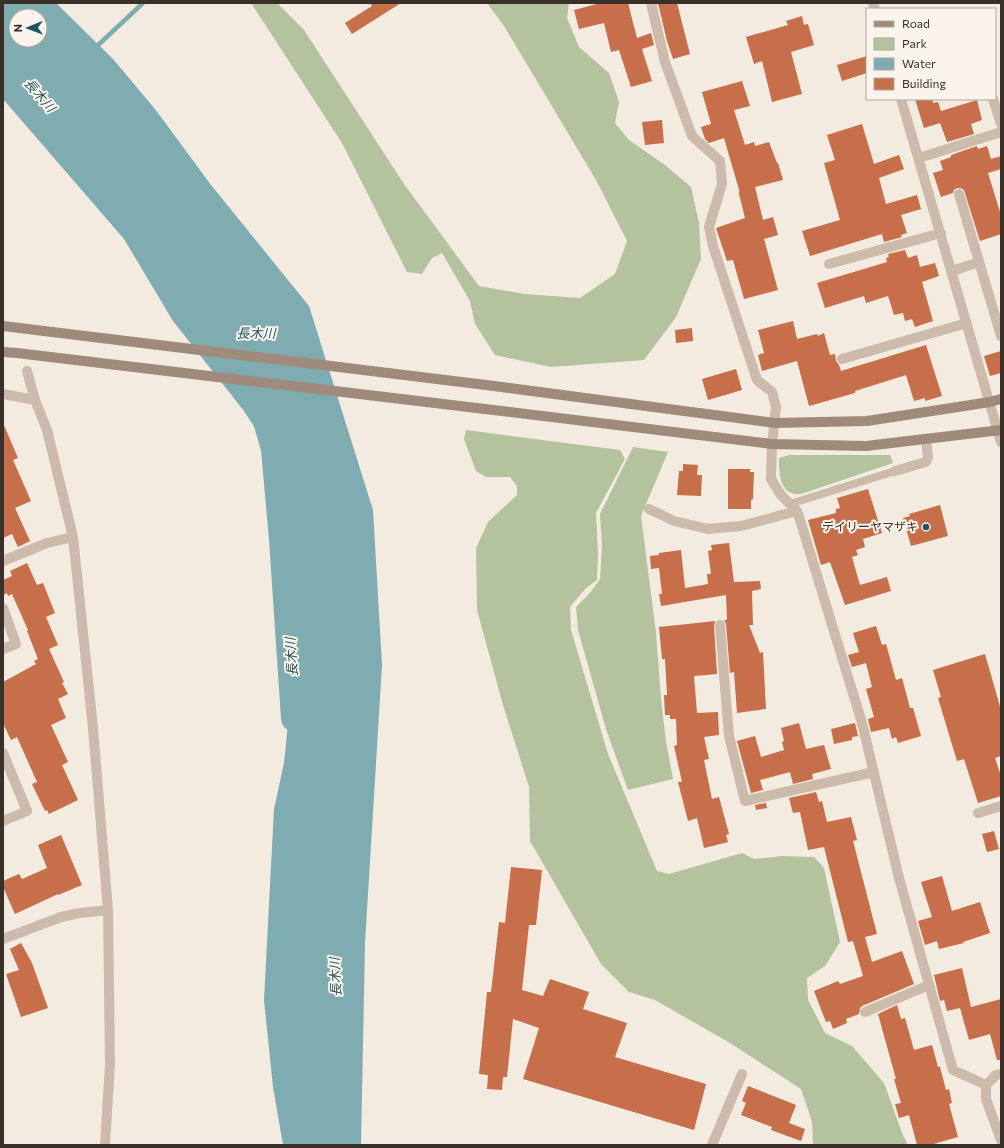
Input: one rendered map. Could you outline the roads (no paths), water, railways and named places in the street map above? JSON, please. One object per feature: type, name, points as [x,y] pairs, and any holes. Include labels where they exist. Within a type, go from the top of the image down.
[{"type":"street","points":[[651,3],[665,62],[692,136],[720,161],[722,184],[709,227],[711,240],[757,380],[772,392],[776,407],[772,444],[771,478],[781,495],[794,508],[862,722],[899,878],[953,1070],[986,1085]]},
{"type":"street","points":[[901,100],[1001,442]]},
{"type":"street","points":[[993,100],[1001,124]]},
{"type":"street","points":[[919,158],[1001,132]]},
{"type":"street","points":[[959,194],[1001,336]]},
{"type":"street","points":[[829,264],[941,233]]},
{"type":"street","points":[[952,271],[979,262]]},
{"type":"street","points":[[842,360],[967,323]]},
{"type":"street","points":[[7,327],[486,385],[775,423],[867,421],[1001,399]]},
{"type":"street","points":[[3,352],[772,444],[866,446],[999,431]]},
{"type":"street","points":[[27,371],[35,400],[47,430],[72,537],[93,728],[108,910],[110,1064],[105,1145]]},
{"type":"street","points":[[3,394],[35,400]]},
{"type":"street","points":[[895,471],[926,462],[928,457],[926,439]]},
{"type":"street","points":[[649,509],[674,521],[708,529],[741,526],[794,508]]},
{"type":"street","points":[[3,561],[47,544],[72,537]]},
{"type":"street","points":[[3,608],[16,644],[3,650]]},
{"type":"street","points":[[720,625],[729,736],[745,801],[874,772]]},
{"type":"street","points":[[3,753],[27,811],[3,821]]},
{"type":"street","points":[[978,813],[1001,806]]},
{"type":"street","points":[[3,939],[61,916],[108,910]]},
{"type":"street","points":[[865,1012],[929,985]]},
{"type":"street","points":[[712,1145],[742,1074]]},
{"type":"street","points":[[1001,1074],[996,1075],[986,1085],[986,1099],[1001,1140]]},
{"type":"lane","points":[[794,508],[895,471]]},
{"type":"water","name":"長木川","points":[[3,3],[56,3],[113,59],[155,109],[211,185],[309,306],[373,510],[382,665],[365,943],[361,1145],[283,1145],[273,1087],[264,1000],[274,809],[284,763],[298,626],[291,483],[244,411],[173,321],[124,239],[3,99]]},
{"type":"waterway","points":[[95,48],[143,3]]},
{"type":"waterway","name":"長木川","points":[[268,424],[275,449],[283,539],[295,718]]},
{"type":"place","name":"デイリーヤマザキ","points":[[926,527]]}]
